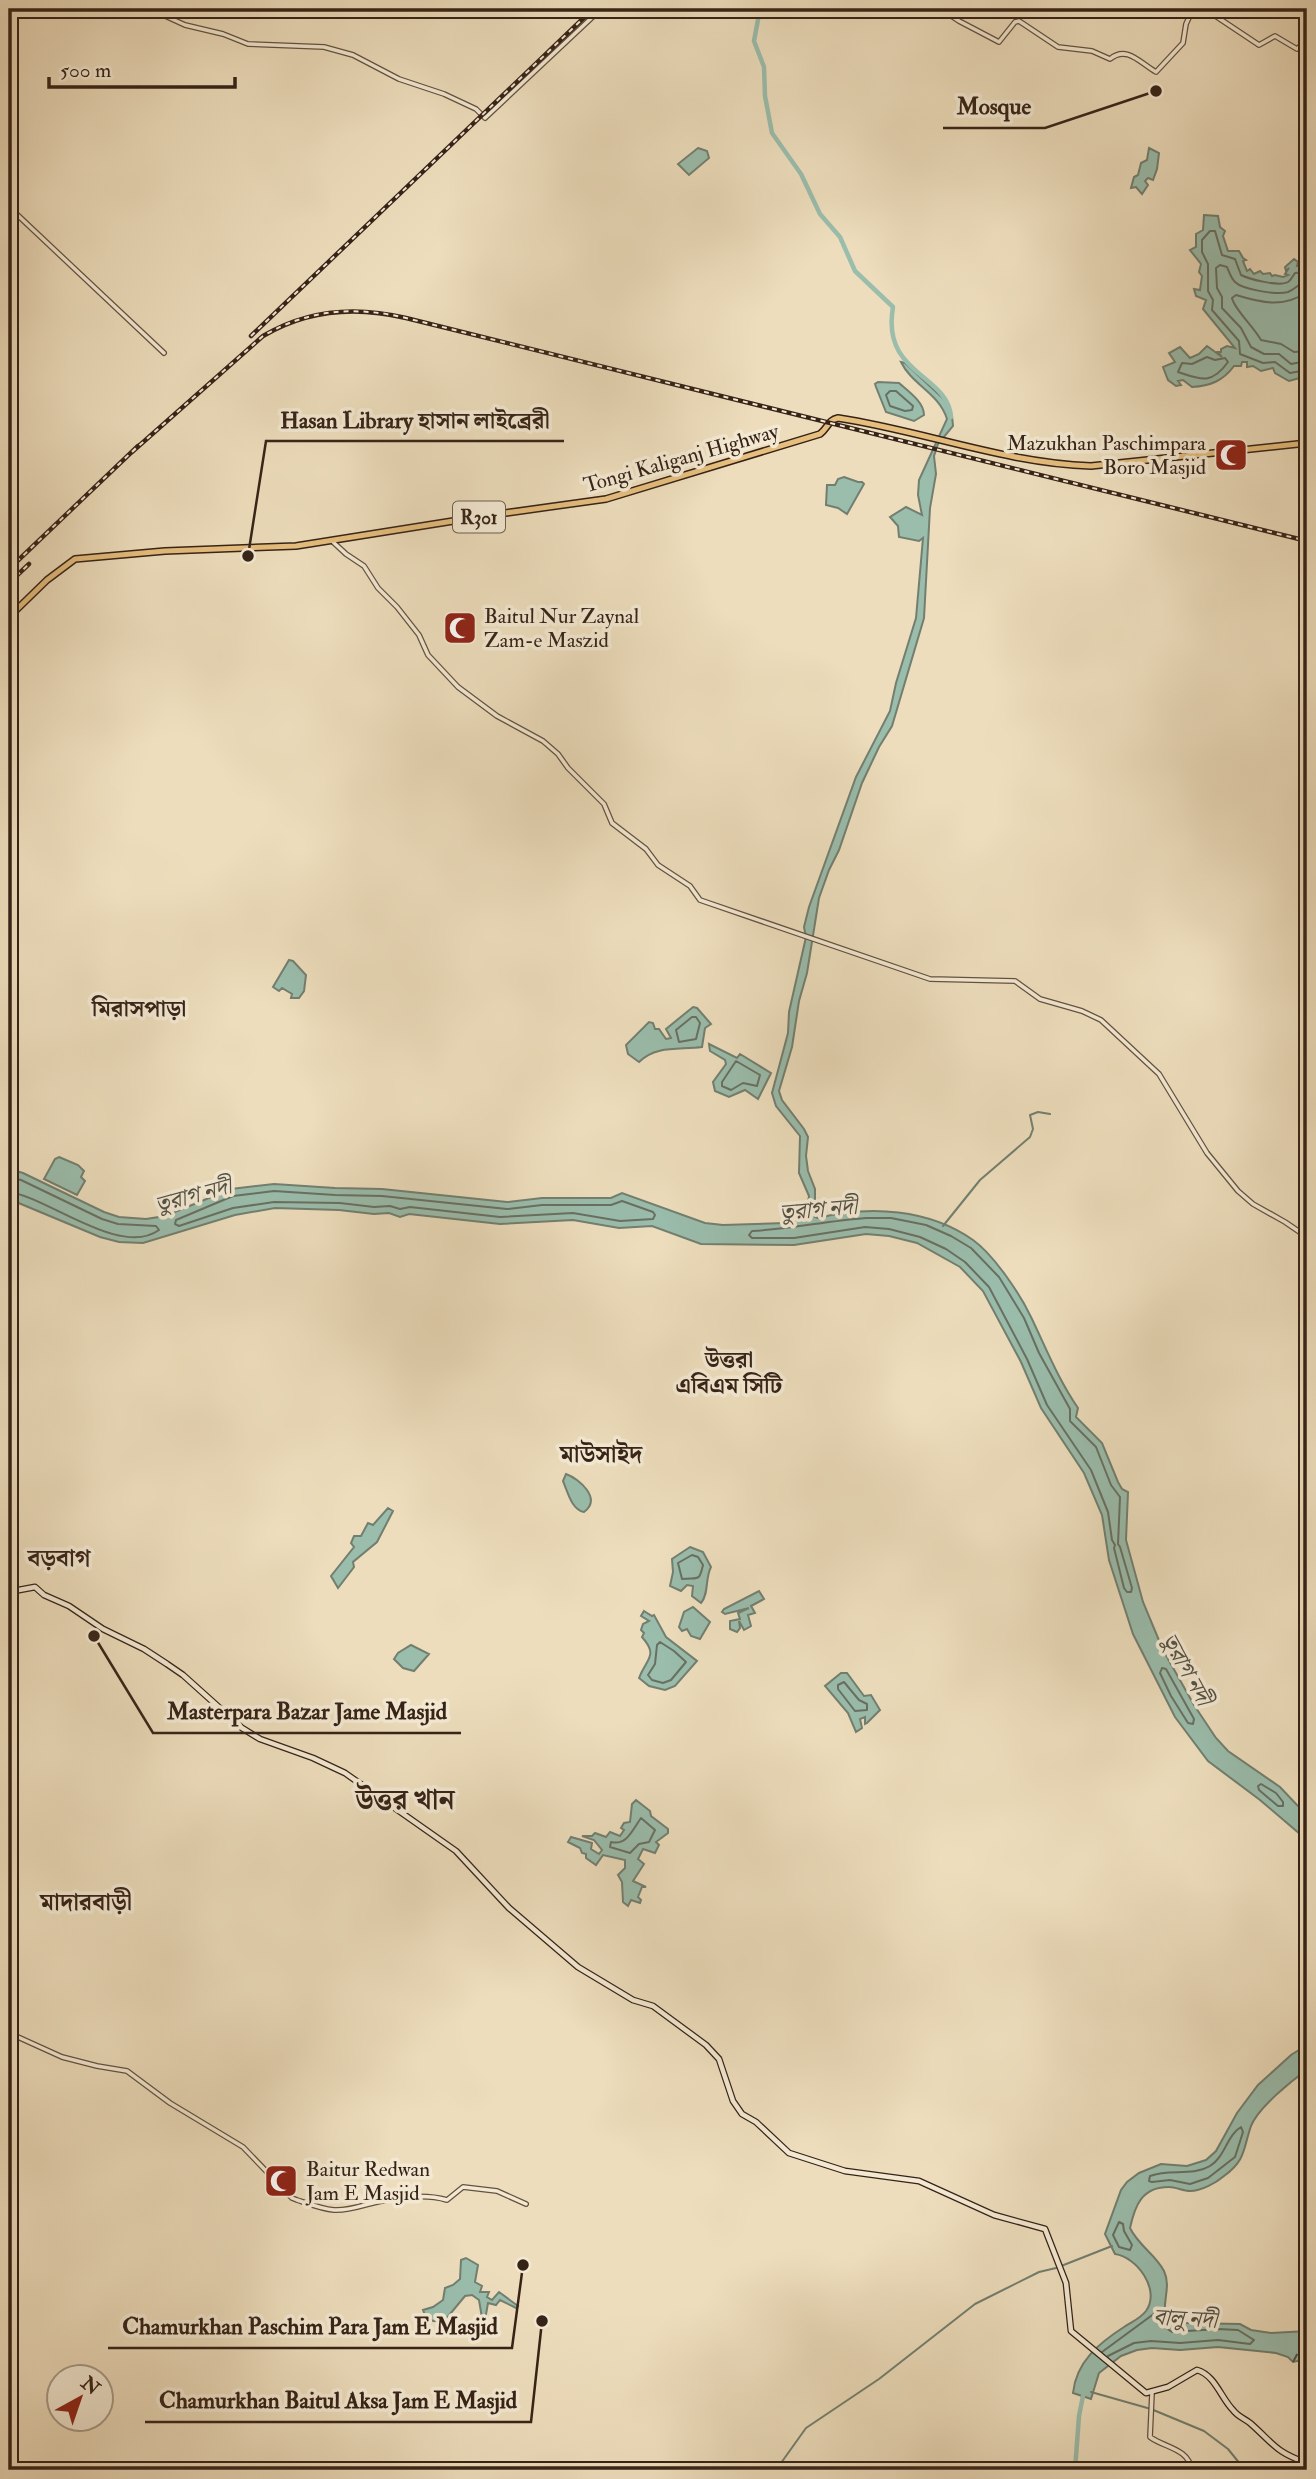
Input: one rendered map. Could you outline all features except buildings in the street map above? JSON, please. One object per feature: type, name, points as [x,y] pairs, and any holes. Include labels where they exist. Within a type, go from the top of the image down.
[{"type":"main road","name":"Tongi Kaliganj Highway","points":[[9,617],[47,580],[75,559],[165,551],[296,546],[491,514],[569,506],[633,493],[820,434],[829,422],[838,418],[932,436],[1040,463],[1091,466],[1307,443]]},
{"type":"main road","name":"R301","points":[[9,617],[36,595],[47,580]]},
{"type":"main road","points":[[9,1586],[19,1590],[35,1587],[44,1595],[86,1616],[103,1629],[144,1649],[183,1675],[242,1728],[260,1739],[345,1773],[456,1851],[509,1908],[578,1967],[633,2000],[653,2006],[706,2045],[719,2059],[733,2101],[742,2114],[756,2122],[789,2153],[845,2171],[919,2181],[994,2215],[1045,2229],[1065,2280],[1069,2327],[1077,2336],[1142,2392],[1152,2393],[1200,2370],[1219,2389],[1233,2410],[1271,2446],[1287,2456],[1307,2463]]},
{"type":"street","points":[[150,9],[185,25],[217,32],[248,44],[324,47],[353,55],[399,79],[444,94],[476,109],[485,118],[601,9]]},
{"type":"street","points":[[941,9],[999,42],[1015,22],[1019,21],[1061,48],[1092,51],[1109,59],[1121,52],[1156,72],[1184,43],[1186,24],[1193,9]]},
{"type":"street","points":[[1205,9],[1259,45],[1275,36],[1297,49],[1307,40]]},
{"type":"street","points":[[9,207],[164,353]]},
{"type":"street","points":[[332,541],[364,566],[378,588],[419,635],[428,655],[458,687],[497,716],[551,748],[604,804],[612,823],[646,849],[659,865],[690,886],[700,900],[930,979],[1015,982],[1040,999],[1082,1011],[1101,1020],[1159,1074],[1207,1153],[1238,1191],[1252,1204],[1307,1237]]},
{"type":"street","points":[[9,2033],[62,2057],[127,2071],[170,2103],[243,2147],[292,2197],[305,2203],[333,2210],[413,2197],[435,2196],[447,2200],[463,2187],[497,2191],[526,2204]]},
{"type":"street","points":[[1152,2393],[1150,2437],[1181,2452],[1188,2459],[1192,2470]]},
{"type":"water","points":[[698,148],[707,151],[709,158],[689,175],[678,164]]},
{"type":"water","points":[[1149,148],[1159,153],[1157,169],[1153,180],[1148,178],[1145,181],[1148,185],[1142,194],[1136,187],[1131,188],[1141,163],[1147,160]]},
{"type":"water","points":[[1204,215],[1218,216],[1220,227],[1225,231],[1223,236],[1228,251],[1239,251],[1246,260],[1243,261],[1247,271],[1250,269],[1254,274],[1260,271],[1263,274],[1283,277],[1288,275],[1285,274],[1289,268],[1286,271],[1285,267],[1294,259],[1298,262],[1297,266],[1307,264],[1307,376],[1289,381],[1275,373],[1273,368],[1261,371],[1253,366],[1247,367],[1247,362],[1242,362],[1241,366],[1234,366],[1221,379],[1205,385],[1192,387],[1183,380],[1178,381],[1181,385],[1176,386],[1168,380],[1163,367],[1175,362],[1169,353],[1180,347],[1190,358],[1207,346],[1222,357],[1218,352],[1221,352],[1221,349],[1227,346],[1235,348],[1203,309],[1206,300],[1196,296],[1194,289],[1200,290],[1201,264],[1190,250],[1196,247],[1196,234],[1203,230]]},
{"type":"water","name":"তুরাগ নদী","points":[[901,362],[948,403],[953,426],[938,444],[934,456],[936,474],[930,508],[924,618],[892,726],[862,783],[819,898],[792,1047],[779,1091],[782,1100],[808,1137],[806,1156],[815,1189],[815,1217],[878,1211],[898,1212],[938,1222],[973,1240],[1006,1275],[1078,1408],[1076,1417],[1102,1443],[1118,1482],[1122,1489],[1128,1492],[1126,1540],[1143,1602],[1163,1650],[1216,1738],[1228,1751],[1280,1787],[1307,1813],[1307,1840],[1208,1761],[1175,1717],[1133,1634],[1109,1560],[1102,1515],[1084,1473],[1041,1408],[1021,1362],[983,1291],[960,1267],[917,1243],[866,1234],[794,1245],[701,1244],[652,1226],[619,1228],[573,1220],[500,1224],[409,1214],[400,1217],[389,1213],[275,1208],[235,1215],[143,1243],[119,1242],[100,1237],[9,1199],[9,1169],[23,1173],[104,1212],[119,1217],[146,1219],[165,1216],[231,1189],[274,1184],[382,1189],[507,1202],[542,1198],[611,1198],[622,1193],[705,1223],[786,1223],[806,1218],[809,1196],[799,1173],[800,1136],[776,1106],[772,1093],[788,1033],[789,1012],[806,937],[804,927],[809,907],[856,777],[890,711],[916,618],[923,538],[919,541],[899,537],[898,526],[890,517],[906,507],[922,515],[918,495],[919,480],[947,419],[938,402],[912,377]]},
{"type":"water","points":[[899,383],[918,401],[924,415],[914,421],[886,412],[875,384]]},
{"type":"water","points":[[844,477],[864,484],[847,514],[826,505],[827,485],[835,485],[838,479]]},
{"type":"water","points":[[289,960],[306,975],[304,991],[299,998],[291,998],[292,994],[282,988],[279,991],[273,987]]},
{"type":"water","points":[[693,1007],[711,1024],[705,1028],[702,1047],[668,1049],[653,1053],[639,1062],[628,1054],[626,1045],[649,1022],[653,1023],[655,1029],[659,1029],[666,1039],[671,1038],[666,1029]]},
{"type":"water","points":[[709,1044],[737,1058],[740,1054],[771,1073],[758,1099],[745,1090],[729,1097],[715,1091],[713,1082],[726,1064],[725,1060],[710,1051]]},
{"type":"water","points":[[59,1157],[78,1165],[84,1171],[81,1177],[85,1181],[77,1195],[44,1179],[55,1159]]},
{"type":"water","points":[[566,1474],[583,1485],[590,1496],[589,1507],[584,1512],[576,1508],[571,1500],[563,1481]]},
{"type":"water","points":[[388,1508],[393,1511],[377,1542],[353,1562],[354,1567],[338,1588],[331,1576],[354,1547],[351,1543],[354,1536],[361,1536],[368,1523],[373,1525]]},
{"type":"water","points":[[690,1547],[703,1552],[711,1567],[701,1603],[692,1596],[693,1586],[687,1585],[681,1591],[670,1586],[672,1559]]},
{"type":"water","points":[[759,1591],[764,1599],[751,1606],[755,1613],[748,1615],[751,1626],[744,1630],[739,1621],[740,1628],[737,1632],[730,1629],[730,1621],[740,1619],[738,1613],[749,1608],[725,1614],[722,1612],[724,1609]]},
{"type":"water","points":[[693,1607],[710,1622],[700,1639],[691,1636],[687,1629],[682,1631],[679,1627],[684,1612]]},
{"type":"water","points":[[644,1611],[654,1615],[666,1637],[697,1661],[675,1686],[665,1690],[649,1686],[639,1678],[650,1658],[650,1649],[641,1630],[643,1624],[649,1621],[641,1616]]},
{"type":"water","points":[[411,1645],[429,1654],[414,1671],[403,1668],[394,1659]]},
{"type":"water","points":[[841,1673],[847,1673],[864,1696],[871,1695],[880,1710],[865,1724],[865,1717],[860,1719],[862,1728],[856,1732],[848,1713],[825,1686]]},
{"type":"water","points":[[636,1800],[668,1829],[668,1833],[656,1842],[659,1845],[655,1853],[643,1849],[638,1859],[644,1864],[633,1881],[646,1887],[642,1887],[638,1897],[640,1903],[631,1900],[628,1906],[623,1902],[622,1882],[618,1875],[625,1868],[625,1860],[603,1855],[596,1865],[586,1858],[580,1848],[568,1842],[571,1837],[592,1843],[591,1849],[599,1854],[602,1850],[594,1840],[582,1836],[592,1836],[595,1833],[606,1837],[610,1832],[620,1836],[624,1823],[630,1822],[632,1804]]},
{"type":"water","points":[[1307,2045],[1307,2070],[1260,2111],[1251,2126],[1245,2148],[1236,2165],[1217,2181],[1199,2190],[1187,2191],[1169,2187],[1152,2190],[1137,2205],[1130,2228],[1164,2271],[1167,2282],[1165,2315],[1171,2323],[1240,2324],[1251,2330],[1271,2333],[1307,2331],[1307,2359],[1293,2362],[1276,2353],[1218,2347],[1137,2350],[1121,2356],[1099,2373],[1091,2399],[1073,2393],[1079,2372],[1090,2354],[1141,2316],[1150,2303],[1149,2285],[1144,2276],[1131,2261],[1115,2254],[1105,2234],[1121,2190],[1139,2173],[1161,2164],[1187,2166],[1206,2160],[1216,2151],[1237,2113],[1258,2085],[1291,2055]]},
{"type":"water","points":[[466,2258],[478,2265],[475,2282],[482,2286],[480,2292],[489,2292],[487,2297],[492,2300],[499,2292],[518,2306],[516,2308],[500,2300],[496,2305],[488,2303],[485,2320],[482,2318],[479,2300],[472,2295],[465,2296],[446,2319],[441,2322],[427,2320],[423,2310],[443,2300],[445,2288],[460,2279],[461,2260]]},
{"type":"waterway","points":[[760,9],[754,41],[764,67],[765,96],[772,133],[801,174],[820,214],[840,237],[855,271],[893,307],[892,329],[897,347],[905,360],[939,391],[947,403],[951,417]]},
{"type":"waterway","points":[[943,1226],[980,1180],[1030,1137],[1033,1129],[1030,1115],[1038,1112],[1050,1114]]},
{"type":"waterway","points":[[776,2470],[806,2428],[879,2379],[975,2304],[1039,2272],[1112,2246]]},
{"type":"waterway","name":"বালু নদী","points":[[1075,2470],[1079,2416],[1084,2391]]},
{"type":"waterway","points":[[1091,2392],[1151,2409],[1204,2431],[1228,2449],[1245,2470]]},
{"type":"ferry route","points":[[1293,2362],[1301,2347],[1307,2348]]},
{"type":"railway","points":[[251,336],[593,9]]},
{"type":"railway","points":[[132,452],[263,336],[297,320],[315,315],[369,312],[406,318],[1307,541]]},
{"type":"railway","points":[[9,569],[138,446]]},
{"type":"railway","points":[[9,583],[29,564]]},
{"type":"place","name":"Mosque","points":[[1156,91]]},
{"type":"place","name":"Mazukhan Paschimpara Boro Masjid","points":[[1231,455]]},
{"type":"place","name":"Hasan Library হাসান লাইব্রেরী","points":[[248,556]]},
{"type":"place","name":"Baitul Nur Zaynal Zam-e Maszid","points":[[460,628]]},
{"type":"place","name":"Masterpara Bazar Jame Masjid","points":[[94,1636]]},
{"type":"place","name":"Baitur Redwan Jam E Masjid","points":[[281,2181]]},
{"type":"place","name":"Chamurkhan Paschim Para Jam E Masjid","points":[[523,2265]]},
{"type":"place","name":"Chamurkhan Baitul Aksa Jam E Masjid","points":[[542,2321]]},
{"type":"district","name":"মিরাসপাড়া","points":[[139,1008]]},
{"type":"district","name":"উত্তরা এবিএম সিটি","points":[[729,1372]]},
{"type":"district","name":"মাউসাইদ","points":[[601,1454]]},
{"type":"district","name":"বড়বাগ","points":[[59,1558]]},
{"type":"district","name":"উত্তর খান","points":[[405,1799]]},
{"type":"district","name":"মাদারবাড়ী","points":[[86,1902]]}]
